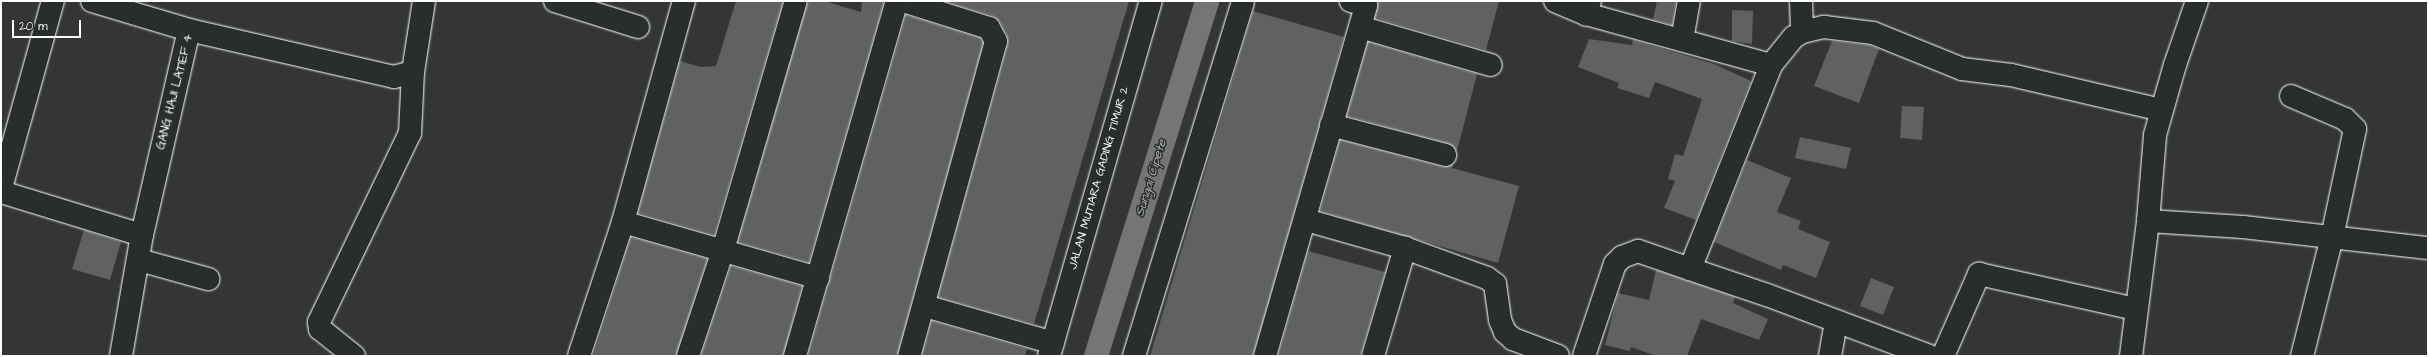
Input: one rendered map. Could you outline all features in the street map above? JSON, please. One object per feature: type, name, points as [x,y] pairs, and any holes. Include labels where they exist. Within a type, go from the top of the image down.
[{"type":"street","points":[[1,188],[53,1]]},
{"type":"street","points":[[92,1],[189,30]]},
{"type":"street","points":[[354,356],[320,329],[319,322],[410,133],[413,72],[424,1]]},
{"type":"street","points":[[555,1],[638,27]]},
{"type":"street","points":[[579,356],[623,222],[684,1]]},
{"type":"street","points":[[688,356],[723,250],[796,1]]},
{"type":"street","points":[[795,356],[897,1]]},
{"type":"street","points":[[903,1],[989,28],[996,41],[925,306],[909,356]]},
{"type":"street","name":"JALAN MUTIARA GADING TIMUR 2","points":[[1051,349],[1107,147],[1151,1]]},
{"type":"street","points":[[1134,356],[1243,1]]},
{"type":"street","points":[[1555,1],[1588,8],[1682,40],[1771,65]]},
{"type":"street","points":[[1682,40],[1689,1]]},
{"type":"street","points":[[1801,1],[1802,32]]},
{"type":"street","points":[[2131,356],[2135,309],[2148,221],[2155,135],[2161,110],[2198,1]]},
{"type":"street","points":[[1265,356],[1306,220],[1331,124],[1360,27],[1362,2]]},
{"type":"street","points":[[1360,27],[1491,65]]},
{"type":"street","points":[[1690,269],[1771,65],[1794,37],[1802,32],[1824,27],[1873,33],[1962,69],[2011,75],[2161,110]]},
{"type":"street","name":"GANG HAJI LATIEF 4","points":[[121,356],[139,260],[142,235],[189,30],[394,78],[413,72]]},
{"type":"street","points":[[2291,96],[2345,119],[2355,130],[2332,237],[2302,356]]},
{"type":"street","points":[[1331,124],[1445,155]]},
{"type":"street","points":[[1,192],[142,235]]},
{"type":"street","points":[[1306,220],[1405,248],[1487,278],[1495,284],[1500,320],[1505,332],[1513,339],[1558,356]]},
{"type":"street","points":[[2148,221],[2250,227],[2428,248]]},
{"type":"street","points":[[623,222],[818,278]]},
{"type":"street","points":[[1373,356],[1405,248]]},
{"type":"street","points":[[1584,356],[1615,264],[1622,257],[1638,251],[1767,295],[1929,356]]},
{"type":"street","points":[[139,260],[208,279]]},
{"type":"street","points":[[1943,356],[1979,274],[2135,309]]},
{"type":"street","points":[[925,306],[1051,349]]},
{"type":"street","points":[[1830,356],[1836,322]]},
{"type":"building","points":[[736,1],[783,1],[714,235],[638,213],[680,61],[701,67],[716,66]]},
{"type":"building","points":[[808,1],[824,1],[861,12],[862,1],[884,1],[809,262],[738,242]]},
{"type":"building","points":[[945,1],[1129,1],[1034,324],[938,297],[1008,44],[1007,35],[1000,22],[993,16]]},
{"type":"building","points":[[1378,1],[1499,1],[1486,50],[1375,18]]},
{"type":"building","points":[[1657,1],[1676,1],[1672,25],[1653,19]]},
{"type":"building","points":[[1732,10],[1753,11],[1752,44],[1732,41]]},
{"type":"building","points":[[1253,11],[1344,37],[1253,356],[1150,356]]},
{"type":"building","points":[[906,15],[980,38],[983,43],[897,356],[808,356]]},
{"type":"building","points":[[1589,39],[1632,45],[1633,40],[1714,64],[1751,81],[1696,220],[1664,208],[1675,181],[1668,179],[1675,154],[1683,156],[1702,99],[1655,82],[1649,98],[1617,88],[1619,83],[1578,67]]},
{"type":"building","points":[[1832,41],[1869,45],[1879,49],[1859,103],[1814,86]]},
{"type":"building","points":[[1368,42],[1477,74],[1457,151],[1448,143],[1347,116]]},
{"type":"building","points":[[1902,106],[1924,107],[1922,140],[1900,138]]},
{"type":"building","points":[[1800,137],[1851,148],[1846,169],[1795,158]]},
{"type":"building","points":[[1340,140],[1442,167],[1453,164],[1452,168],[1519,186],[1498,263],[1320,211]]},
{"type":"building","points":[[1747,160],[1791,178],[1777,212],[1801,221],[1798,229],[1830,242],[1816,278],[1783,265],[1781,270],[1714,242]]},
{"type":"building","points":[[84,230],[121,242],[110,280],[72,269]]},
{"type":"building","points":[[631,237],[707,259],[676,356],[593,356]]},
{"type":"building","points":[[1308,251],[1385,272],[1360,356],[1278,356]]},
{"type":"building","points":[[731,266],[802,286],[783,356],[701,356]]},
{"type":"building","points":[[1656,270],[1735,297],[1733,303],[1768,319],[1759,340],[1701,319],[1687,356],[1656,356],[1631,347],[1630,351],[1605,345],[1618,293],[1649,300]]},
{"type":"building","points":[[1871,278],[1894,287],[1883,315],[1860,306]]},
{"type":"building","points":[[932,321],[1027,349],[1025,356],[922,356]]},
{"type":"waterway","name":"Sungai Cipete","points":[[1096,356],[1207,1]]}]
